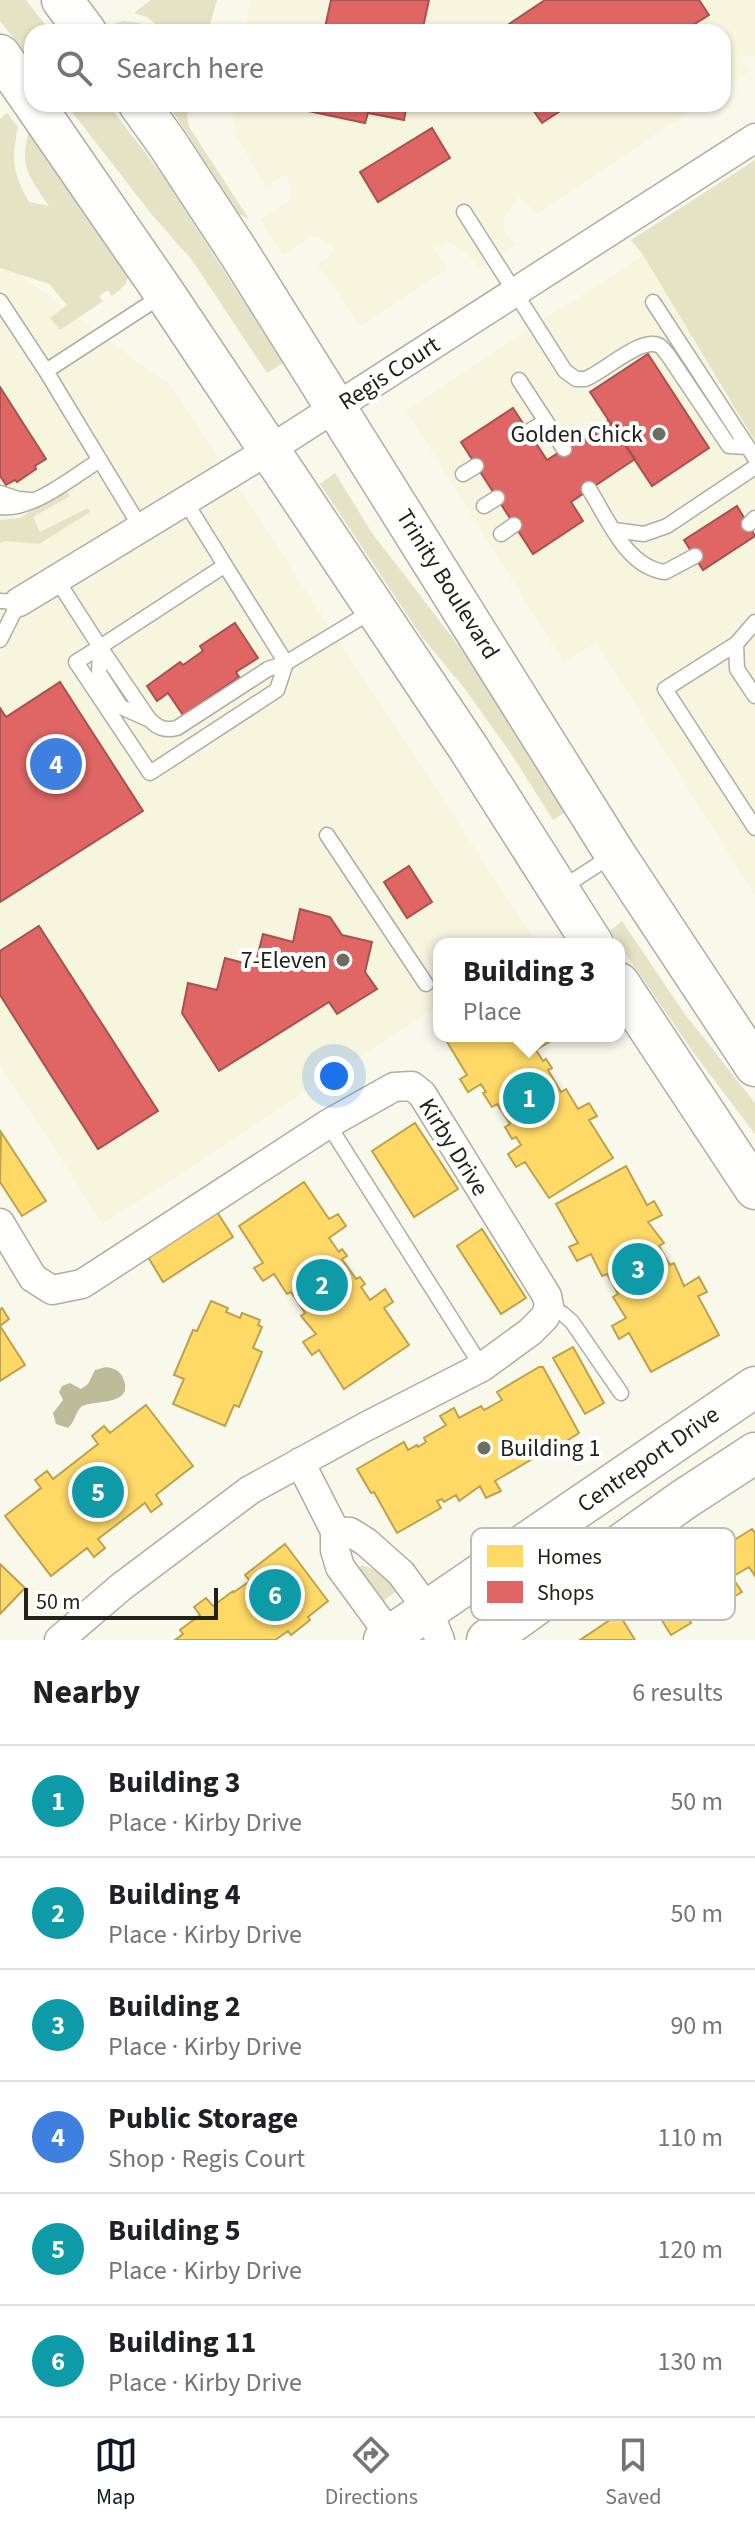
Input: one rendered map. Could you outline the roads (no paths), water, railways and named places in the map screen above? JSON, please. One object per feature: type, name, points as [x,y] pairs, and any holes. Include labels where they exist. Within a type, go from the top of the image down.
[{"type":"main road","points":[[0,55],[24,89]]},
{"type":"main road","points":[[40,112],[469,749],[589,938]]},
{"type":"main road","name":"Trinity Boulevard","points":[[144,112],[239,253],[615,854],[755,1066]]},
{"type":"main road","points":[[625,992],[755,1189]]},
{"type":"main road","name":"Centreport Drive","points":[[565,1528],[755,1387]]},
{"type":"main road","points":[[644,1528],[683,1500],[751,1465]]},
{"type":"main road","name":"Centreport Drive","points":[[391,1638],[434,1625],[471,1598]]},
{"type":"main road","points":[[487,1640],[515,1620]]},
{"type":"street","name":"Regis Court","points":[[10,602],[57,580],[269,450],[755,138]]},
{"type":"street","name":"Kirby Drive","points":[[0,1223],[33,1278],[52,1290],[82,1284],[328,1124],[394,1087],[412,1086],[422,1094],[547,1296],[549,1306]]},
{"type":"street","points":[[59,1640],[121,1587],[250,1490],[482,1367],[530,1332],[545,1317],[549,1306]]},
{"type":"street","points":[[300,1462],[335,1531],[335,1550],[340,1567],[391,1638]]},
{"type":"street","points":[[335,1531],[350,1532],[366,1542],[401,1573],[434,1625]]},
{"type":"lane","points":[[464,212],[565,371],[576,379],[585,379],[639,346],[659,345],[729,446],[751,452]]},
{"type":"lane","points":[[46,371],[165,294]]},
{"type":"lane","points":[[0,301],[141,528]]},
{"type":"lane","points":[[653,302],[751,452]]},
{"type":"lane","points":[[519,380],[564,449]]},
{"type":"lane","points":[[528,432],[546,421]]},
{"type":"lane","points":[[0,507],[21,506],[34,501],[100,460]]},
{"type":"lane","points":[[614,530],[644,534],[667,526],[755,467]]},
{"type":"lane","points":[[589,489],[630,554],[644,566],[665,572],[695,556]]},
{"type":"lane","points":[[0,493],[34,501]]},
{"type":"lane","points":[[484,506],[497,498]]},
{"type":"lane","points":[[185,501],[286,663]]},
{"type":"lane","points":[[224,566],[76,662],[150,773],[277,690],[286,663]]},
{"type":"lane","points":[[57,580],[149,719],[158,728],[169,730],[375,608]]},
{"type":"lane","points":[[0,640],[10,602]]},
{"type":"lane","points":[[755,622],[736,644],[665,689],[755,828]]},
{"type":"lane","points":[[736,644],[737,669],[755,696]]},
{"type":"lane","points":[[327,835],[426,984]]},
{"type":"lane","points":[[558,891],[615,854]]},
{"type":"lane","points":[[328,1124],[482,1367]]},
{"type":"lane","points":[[549,1306],[572,1322],[621,1393]]},
{"type":"place","name":"Golden Chick","points":[[659,434]]},
{"type":"place","name":"Public Storage","points":[[56,764]]},
{"type":"place","name":"7-Eleven","points":[[343,960]]},
{"type":"place","name":"Building 3","points":[[529,1098]]},
{"type":"place","name":"Building 2","points":[[638,1269]]},
{"type":"place","name":"Building 4","points":[[322,1285]]},
{"type":"place","name":"Building 1","points":[[484,1448]]},
{"type":"place","name":"Building 5","points":[[98,1492]]},
{"type":"place","name":"Building 11","points":[[275,1595]]}]
